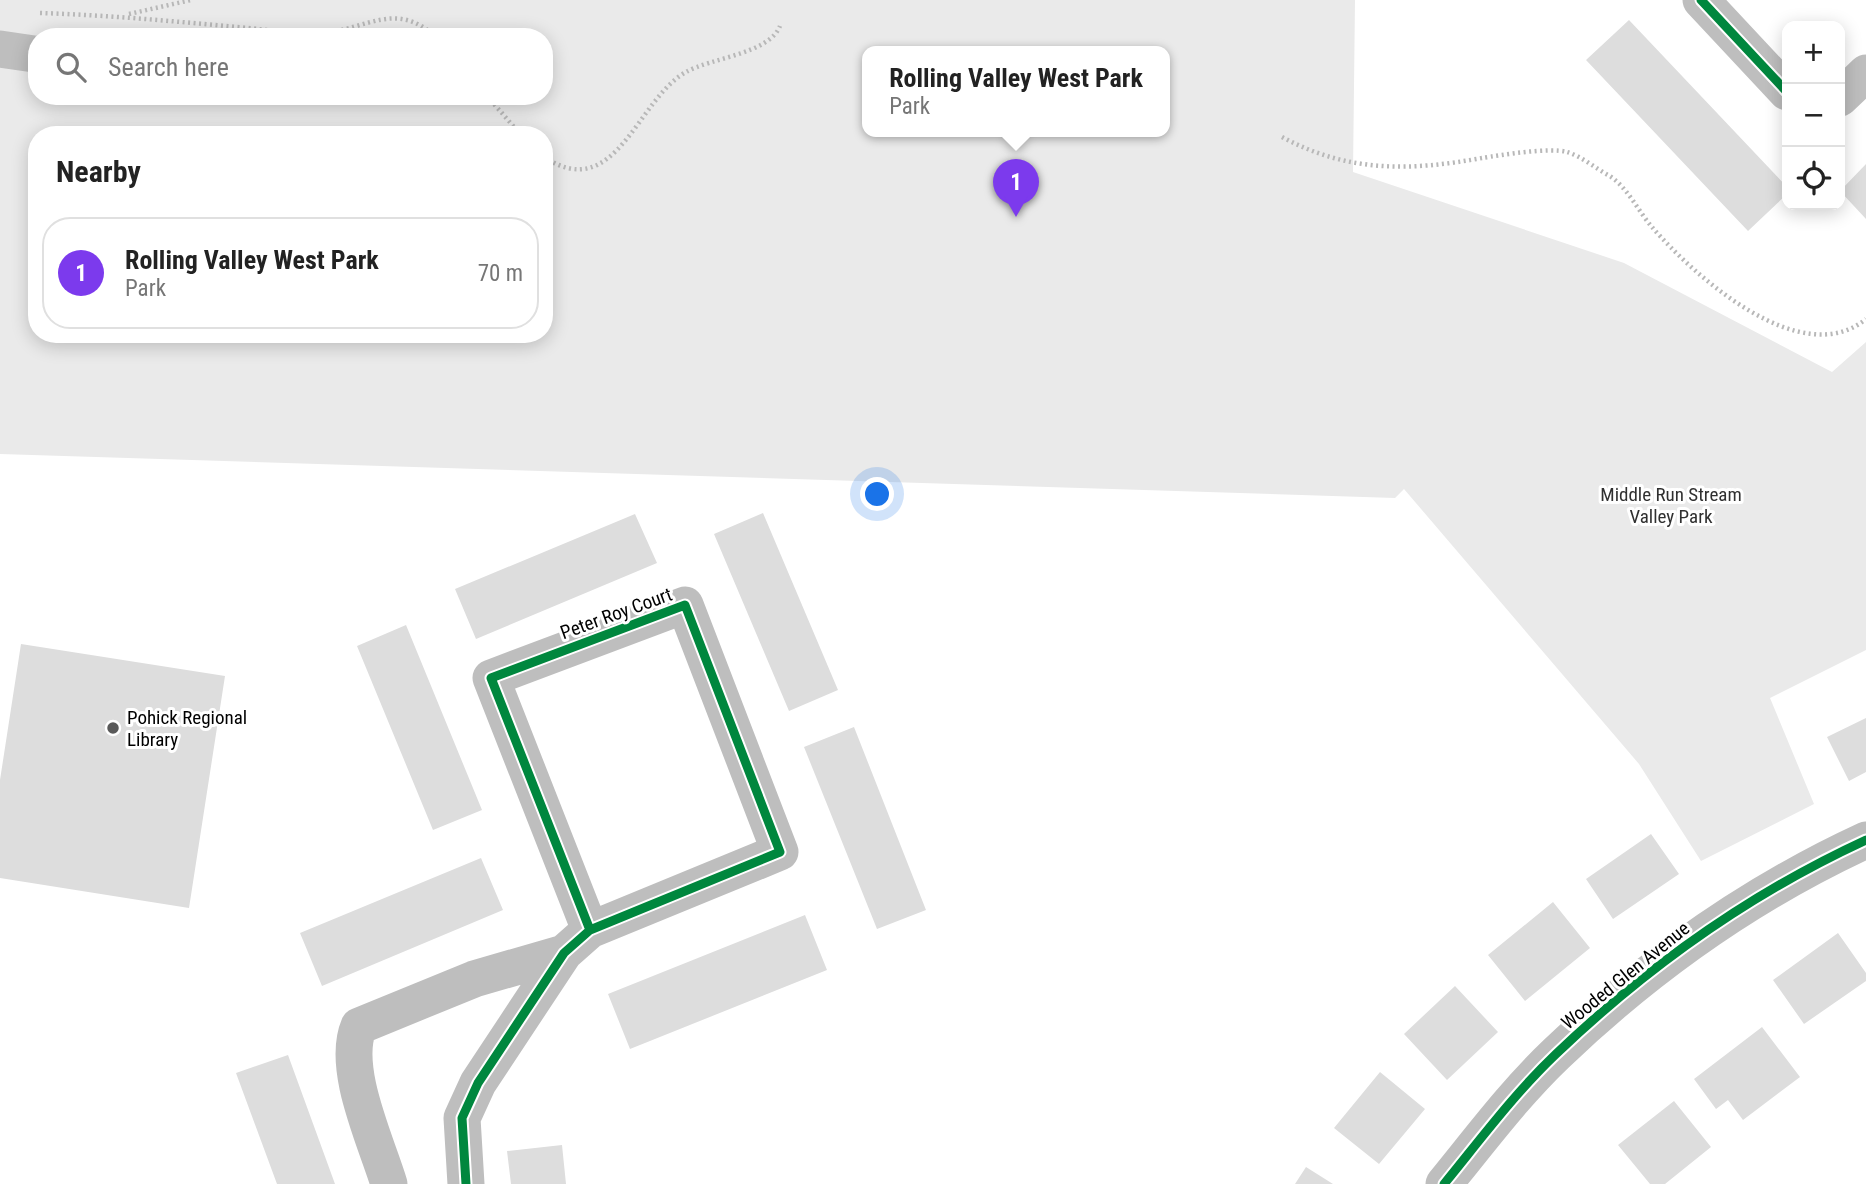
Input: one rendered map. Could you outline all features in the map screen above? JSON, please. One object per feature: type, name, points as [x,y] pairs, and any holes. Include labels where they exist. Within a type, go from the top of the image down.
[{"type":"street","points":[[1701,0],[1782,87]]},
{"type":"street","points":[[1845,94],[1866,73]]},
{"type":"street","name":"Peter Roy Court","points":[[389,1184],[354,1068],[353,1042],[359,1026],[577,941],[780,852],[685,605],[491,678],[577,941]]},
{"type":"street","name":"Wooded Glen Avenue","points":[[1444,1184],[1529,1083],[1614,1002],[1724,918],[1774,888],[1866,840]]},
{"type":"street","points":[[466,1184],[462,1118],[478,1083],[577,941]]},
{"type":"path","points":[[124,15],[191,0]]},
{"type":"path","points":[[40,13],[124,15],[248,28]]},
{"type":"path","points":[[346,28],[398,16],[420,21],[427,28]]},
{"type":"path","points":[[553,162],[561,168],[577,170],[590,169],[607,161],[670,83],[687,71],[741,54],[769,39],[780,26]]},
{"type":"path","points":[[495,105],[513,126]]},
{"type":"path","points":[[1282,137],[1313,154],[1366,165],[1426,168],[1509,154],[1566,151],[1616,180],[1654,229],[1705,277],[1752,314],[1791,332],[1826,336],[1856,327],[1866,319]]},
{"type":"green space","name":"Middle Run Stream Valley Park","points":[[0,0],[1355,0],[1353,172],[1624,263],[1832,372],[1866,342],[1866,650],[1770,698],[1814,804],[1701,861],[1639,764],[1404,489],[1395,498],[0,454]]},
{"type":"building","points":[[1629,20],[1782,182],[1782,199],[1748,231],[1586,60]]},
{"type":"building","points":[[1866,164],[1866,219],[1845,196],[1845,186]]},
{"type":"building","points":[[763,513],[838,690],[789,711],[714,534]]},
{"type":"building","points":[[635,514],[657,563],[476,639],[455,589]]},
{"type":"building","points":[[406,625],[482,810],[433,830],[357,646]]},
{"type":"building","name":"Pohick Regional Library","points":[[21,644],[225,676],[189,908],[0,878],[0,780]]},
{"type":"building","points":[[1866,718],[1866,772],[1849,781],[1827,737]]},
{"type":"building","points":[[854,727],[926,910],[877,929],[804,747]]},
{"type":"building","points":[[1651,834],[1679,874],[1613,919],[1586,879]]},
{"type":"building","points":[[481,858],[503,910],[322,986],[300,933]]},
{"type":"building","points":[[1553,902],[1590,948],[1525,1001],[1488,955]]},
{"type":"building","points":[[805,915],[827,970],[630,1049],[608,994]]},
{"type":"building","points":[[1838,933],[1866,973],[1866,981],[1804,1024],[1773,980]]},
{"type":"building","points":[[1455,986],[1498,1032],[1447,1080],[1404,1034]]},
{"type":"building","points":[[1762,1027],[1800,1077],[1743,1120],[1728,1100],[1716,1109],[1694,1079]]},
{"type":"building","points":[[288,1055],[335,1184],[277,1184],[236,1073]]},
{"type":"building","points":[[1380,1072],[1425,1109],[1379,1164],[1334,1128]]},
{"type":"building","points":[[1674,1101],[1711,1147],[1665,1184],[1650,1184],[1618,1145]]},
{"type":"building","points":[[562,1145],[566,1184],[511,1184],[507,1151]]},
{"type":"building","points":[[1306,1167],[1333,1184],[1295,1184]]},
{"type":"cycle path","points":[[1701,0],[1782,87]]},
{"type":"cycle path","points":[[466,1184],[462,1118],[478,1083],[564,953],[590,930],[780,852],[685,605],[491,678],[590,930]]},
{"type":"cycle path","points":[[1444,1184],[1541,1069],[1627,991],[1741,908],[1823,861],[1866,840]]},
{"type":"place","name":"Rolling Valley West Park","points":[[1016,217]]},
{"type":"place","name":"Pohick Regional Library","points":[[113,728]]}]
